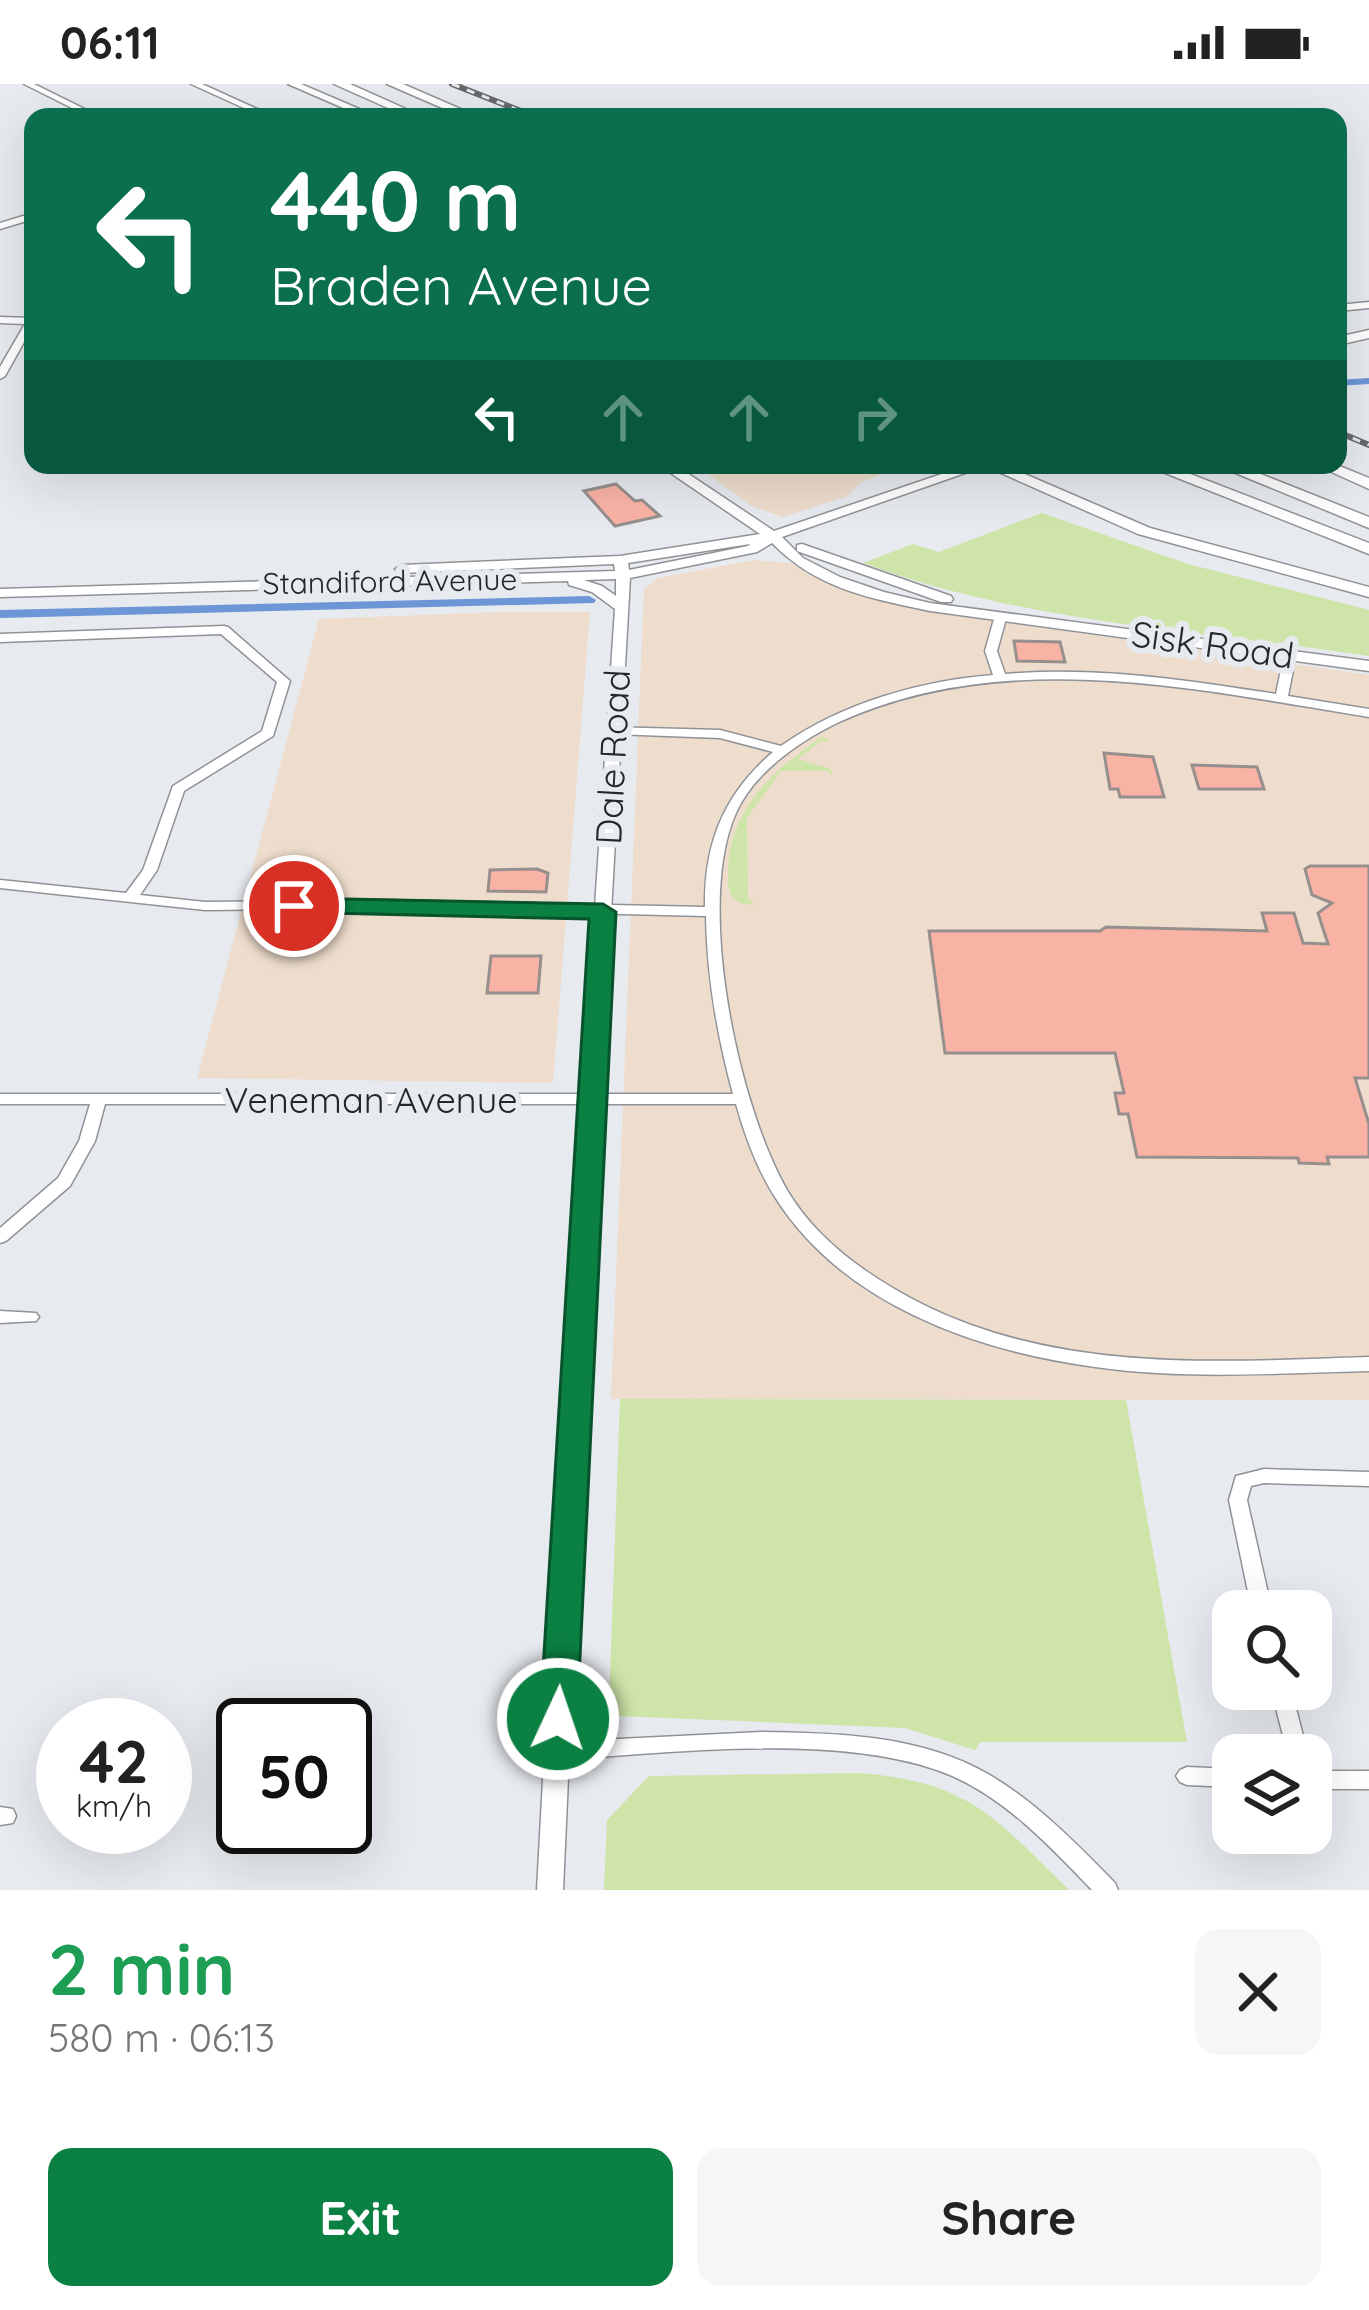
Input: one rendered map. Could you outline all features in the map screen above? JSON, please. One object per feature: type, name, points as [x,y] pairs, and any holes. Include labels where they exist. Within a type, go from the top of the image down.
[{"type":"highway","points":[[340,84],[397,108]]},
{"type":"highway","points":[[393,84],[451,108]]},
{"type":"highway","points":[[1012,474],[1144,531],[1369,592]]},
{"type":"highway","points":[[1176,474],[1369,549]]},
{"type":"highway","points":[[1246,474],[1369,523]]},
{"type":"main road","points":[[293,84],[347,108]]},
{"type":"main road","name":"Sisk Road","points":[[677,474],[773,536],[893,585],[1056,623]]},
{"type":"main road","name":"Standiford Avenue","points":[[0,582],[622,567],[719,542],[773,536],[956,474]]},
{"type":"main road","points":[[693,487],[697,498],[730,524],[719,542]]},
{"type":"main road","points":[[851,512],[823,535],[826,549],[863,568],[966,603]]},
{"type":"main road","name":"Sisk Road","points":[[773,536],[783,551],[894,599],[1000,620],[1056,623],[1369,666]]},
{"type":"main road","name":"Standiford Avenue","points":[[0,592],[552,578],[752,549],[773,536]]},
{"type":"main road","points":[[622,567],[650,577],[764,557],[813,566]]},
{"type":"main road","name":"Dale Road","points":[[550,1890],[622,567]]},
{"type":"main road","points":[[552,578],[597,589],[622,607]]},
{"type":"street","points":[[28,84],[78,108]]},
{"type":"street","points":[[195,84],[250,108]]},
{"type":"street","points":[[1,372],[24,333]]},
{"type":"street","points":[[1000,620],[991,651],[1000,677]]},
{"type":"street","points":[[0,638],[224,630],[284,681],[268,733],[178,789],[150,870],[130,898]]},
{"type":"street","points":[[1280,700],[1290,655]]},
{"type":"street","points":[[1369,713],[1100,676],[1000,677],[942,685],[865,707],[784,751],[751,781],[728,815],[716,855],[714,912],[719,985],[748,1125],[782,1194],[817,1237],[876,1284],[951,1324],[1026,1350],[1100,1364],[1369,1364]]},
{"type":"street","points":[[614,730],[720,734],[784,751]]},
{"type":"street","points":[[0,884],[205,907],[376,904],[714,912]]},
{"type":"street","name":"Veneman Avenue","points":[[0,1099],[742,1099]]},
{"type":"street","points":[[0,1237],[64,1182],[87,1141],[99,1099]]},
{"type":"street","points":[[0,1317],[30,1317]]},
{"type":"street","points":[[1257,1590],[1238,1500],[1243,1481],[1264,1475],[1369,1479]]},
{"type":"street","points":[[556,1751],[696,1744],[895,1750],[956,1768],[1012,1801],[1107,1890]]},
{"type":"street","points":[[1187,1776],[1212,1777]]},
{"type":"street","points":[[1332,1780],[1369,1780]]},
{"type":"shaded area","points":[[708,474],[882,474],[861,482],[847,496],[783,517],[751,506]]},
{"type":"shaded area","points":[[754,560],[790,563],[864,595],[929,611],[1369,675],[1369,1400],[611,1399],[644,589],[658,578]]},
{"type":"shaded area","points":[[590,612],[553,1083],[197,1078],[319,619]]},
{"type":"green space","points":[[1042,513],[1188,564],[1369,610],[1369,656],[1049,612],[924,583],[863,563],[913,544],[939,552]]},
{"type":"green space","points":[[823,736],[830,743],[821,741],[798,759],[831,769],[832,776],[827,771],[781,771],[747,818],[748,898],[755,905],[737,901],[728,884],[729,853],[744,812],[770,778]]},
{"type":"green space","points":[[620,1399],[1126,1400],[1187,1742],[981,1742],[975,1750],[905,1728],[618,1716],[609,1704]]},
{"type":"green space","points":[[859,1773],[929,1785],[955,1795],[1000,1824],[1069,1890],[604,1890],[607,1820],[649,1776]]},
{"type":"building","points":[[616,484],[660,516],[615,526],[584,491]]},
{"type":"building","points":[[1014,641],[1060,642],[1065,662],[1017,661]]},
{"type":"building","points":[[1104,753],[1153,757],[1164,797],[1120,797],[1118,789],[1110,789]]},
{"type":"building","points":[[1192,765],[1257,767],[1264,789],[1199,789]]},
{"type":"building","points":[[1369,866],[1369,1078],[1355,1078],[1369,1124],[1369,1157],[1327,1157],[1329,1164],[1299,1163],[1298,1158],[1137,1157],[1128,1114],[1119,1114],[1115,1093],[1124,1093],[1115,1053],[945,1053],[929,931],[1100,931],[1106,927],[1267,931],[1262,913],[1294,913],[1303,943],[1328,944],[1318,913],[1332,903],[1312,895],[1305,869]]},
{"type":"building","points":[[490,870],[548,873],[546,892],[488,891]]},
{"type":"building","points":[[491,956],[541,956],[538,993],[487,993]]},
{"type":"waterway","points":[[1347,382],[1369,381]]},
{"type":"waterway","points":[[0,614],[589,600]]},
{"type":"railway","points":[[452,84],[513,108]]},
{"type":"railway","points":[[1347,436],[1369,445]]},
{"type":"route","points":[[294,906],[603,912],[558,1719]]}]
